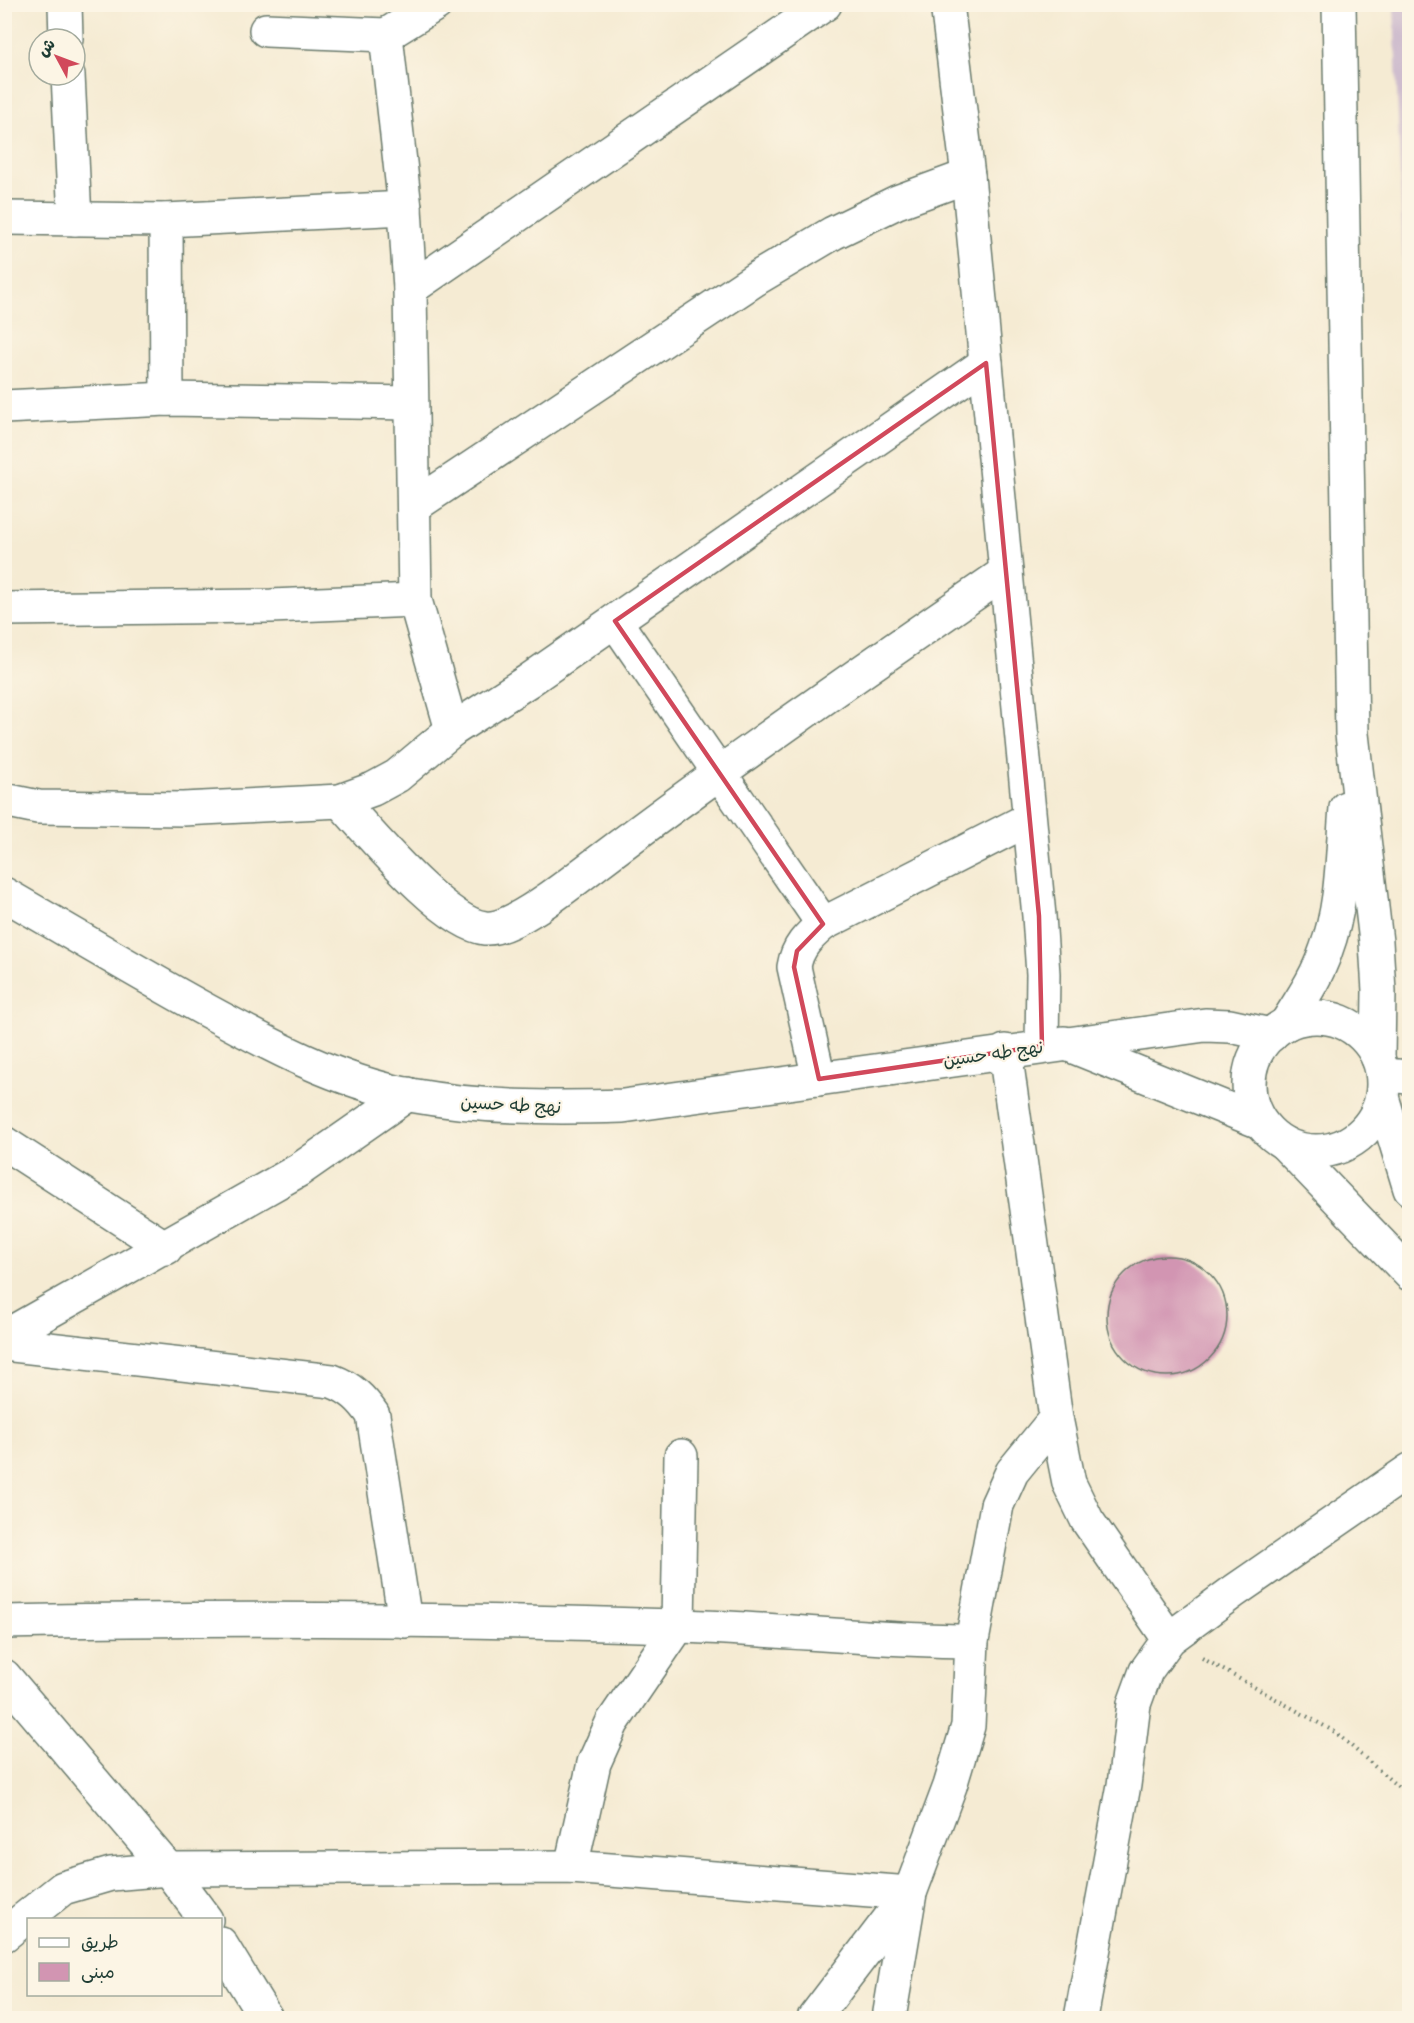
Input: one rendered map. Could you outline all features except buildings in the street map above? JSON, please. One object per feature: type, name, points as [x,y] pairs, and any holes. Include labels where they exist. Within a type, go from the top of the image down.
[{"type":"street","points":[[65,4],[66,27]]},
{"type":"street","points":[[266,30],[386,35],[436,4]]},
{"type":"street","points":[[947,4],[968,176],[1042,974],[1052,1044]]},
{"type":"street","points":[[1339,4],[1352,734],[1376,942],[1388,1077],[1410,1189]]},
{"type":"street","points":[[410,289],[824,5]]},
{"type":"street","points":[[386,35],[405,208],[410,289],[410,403],[415,600],[452,730]]},
{"type":"street","points":[[69,87],[75,219]]},
{"type":"street","points":[[414,506],[757,278],[833,233],[897,202],[968,176]]},
{"type":"street","points":[[4,219],[166,220],[405,208]]},
{"type":"street","points":[[166,220],[167,399]]},
{"type":"street","points":[[4,800],[38,807],[183,809],[340,801],[373,789],[397,776],[452,730],[615,621],[986,363]]},
{"type":"street","points":[[4,407],[167,399],[410,403]]},
{"type":"street","points":[[340,801],[439,902],[467,923],[487,928],[518,918],[553,895],[720,771],[1006,572]]},
{"type":"street","points":[[4,609],[271,606],[415,600]]},
{"type":"street","points":[[615,621],[823,924]]},
{"type":"street","points":[[1352,734],[1335,919],[1318,970],[1278,1029],[1258,1050],[1251,1067],[1249,1086],[1252,1105],[1260,1122],[1285,1144],[1410,1274]]},
{"type":"street","points":[[819,1079],[794,967],[797,951],[823,924],[1029,819]]},
{"type":"street","name":"نهج طه حسين","points":[[4,894],[275,1048],[327,1070],[408,1094],[485,1105],[559,1108],[623,1106],[1052,1044],[1205,1025],[1278,1029]]},
{"type":"street","points":[[1278,1029],[1307,1017],[1329,1018],[1350,1025],[1367,1039],[1388,1077],[1375,1116],[1362,1133],[1345,1145],[1325,1151],[1305,1150],[1285,1144]]},
{"type":"street","name":"نهج طه حسين","points":[[1052,1044],[1260,1122]]},
{"type":"street","points":[[1005,1051],[1056,1418],[1069,1483],[1087,1520],[1169,1639]]},
{"type":"street","points":[[4,1337],[166,1248],[299,1170],[408,1094]]},
{"type":"street","points":[[4,1143],[166,1248]]},
{"type":"street","points":[[4,1344],[332,1381],[346,1387],[363,1400],[374,1415],[405,1621]]},
{"type":"street","points":[[889,2019],[910,1893],[950,1786],[969,1726],[972,1641],[997,1505],[1012,1472],[1056,1418]]},
{"type":"street","points":[[570,1867],[594,1762],[612,1723],[678,1626],[681,1456]]},
{"type":"street","points":[[1081,2019],[1124,1785],[1134,1704],[1146,1671],[1169,1639],[1410,1470]]},
{"type":"street","points":[[4,1622],[188,1618],[678,1626],[912,1640],[972,1641]]},
{"type":"street","points":[[4,1676],[168,1869],[205,1918]]},
{"type":"street","points":[[4,1935],[63,1888],[111,1874],[168,1869],[570,1867],[910,1893]]},
{"type":"street","points":[[814,2019],[910,1893]]},
{"type":"street","points":[[222,1946],[266,2019]]},
{"type":"path","points":[[1169,1639],[1335,1732],[1410,1797]]},
{"type":"highlighted area","points":[[986,363],[997,481],[1039,916],[1042,1046],[819,1079],[794,967],[797,951],[823,924],[615,621]]},
{"type":"shaded area","points":[[1394,5],[1410,5],[1409,426]]}]
